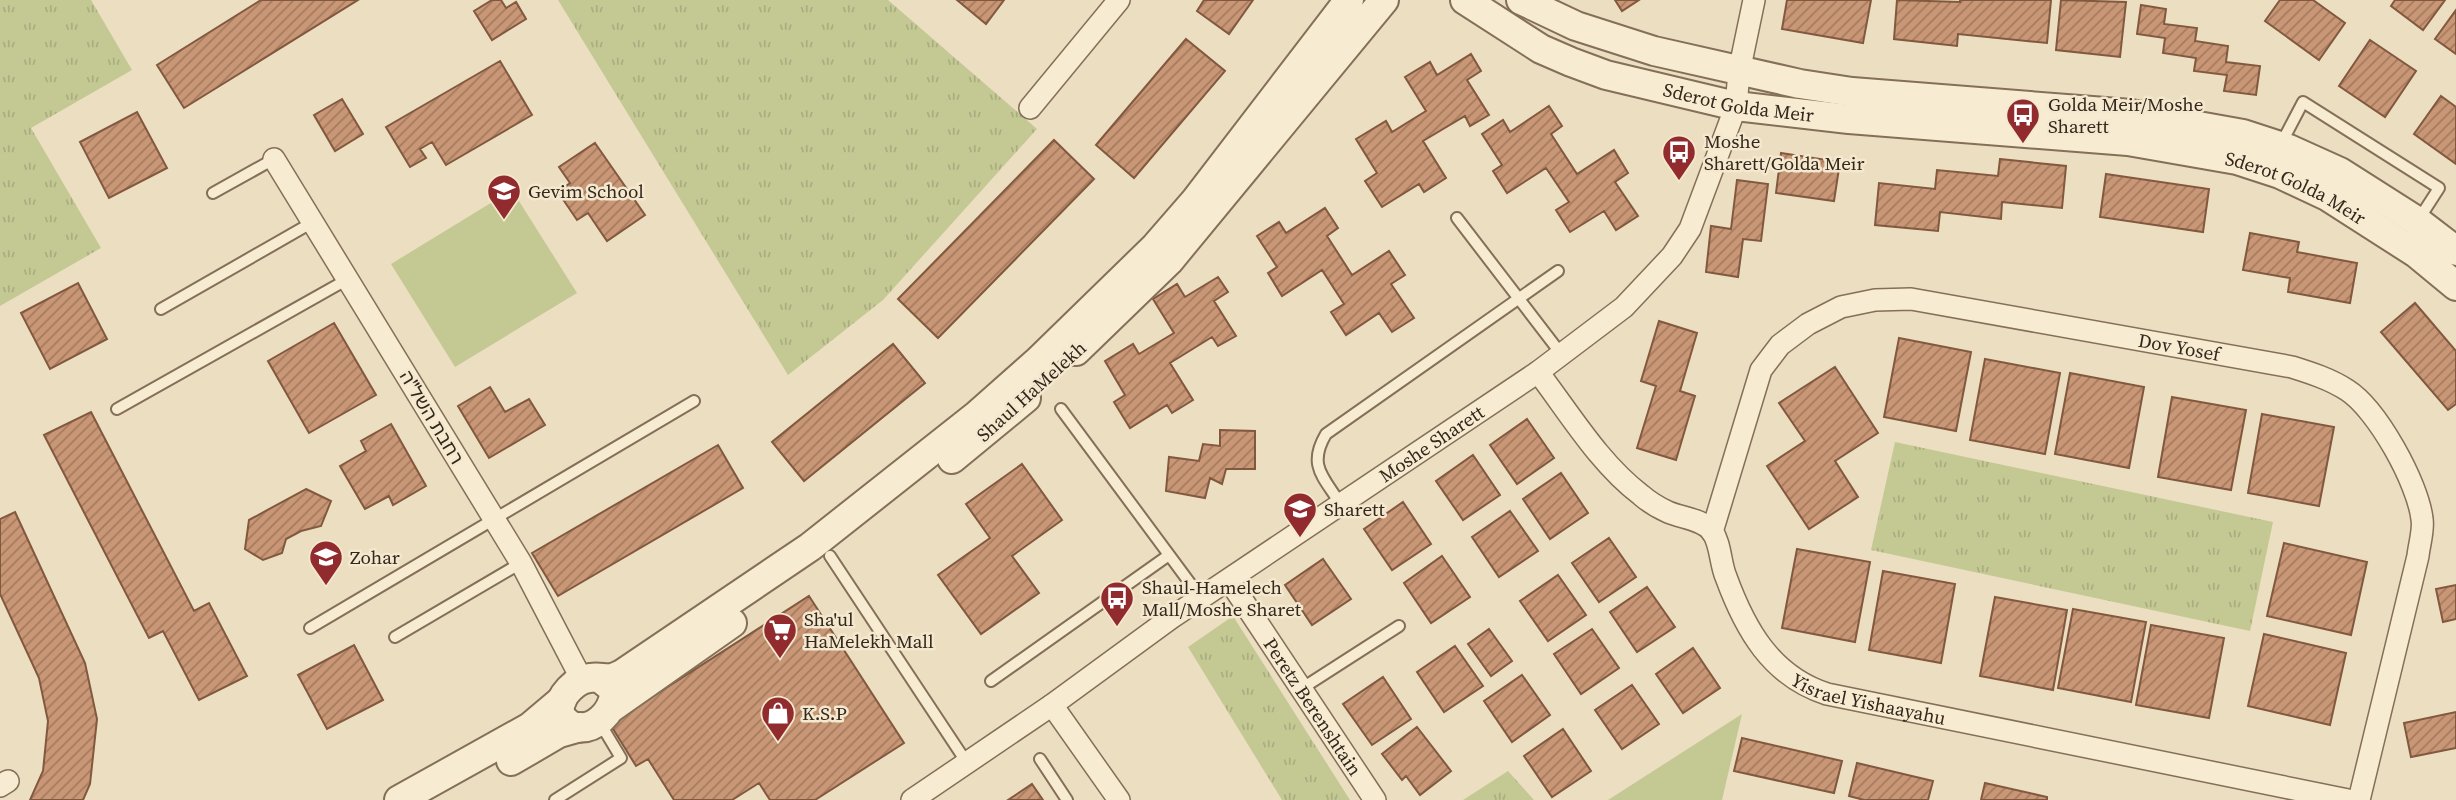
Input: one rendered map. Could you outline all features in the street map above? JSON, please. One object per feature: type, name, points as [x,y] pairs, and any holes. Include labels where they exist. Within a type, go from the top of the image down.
[{"type":"street","points":[[1030,108],[1119,0]]},
{"type":"street","name":"Shaul HaMelekh","points":[[592,679],[608,680],[622,674],[810,547],[977,415],[1155,247],[1195,201],[1349,0]]},
{"type":"street","name":"Shaul HaMelekh","points":[[442,800],[559,733],[596,718],[830,556],[990,429],[1052,375],[1142,288],[1210,213],[1384,0]]},
{"type":"street","name":"Sderot Golda Meir","points":[[1465,0],[1541,49],[1571,62],[1606,75],[1736,106],[1849,119],[2128,141],[2237,160],[2280,174],[2327,197],[2416,253],[2456,286]]},
{"type":"street","name":"Moshe Sharett","points":[[912,800],[1052,705],[1201,598],[1538,372],[1624,307],[1672,256],[1690,229],[1736,106],[1739,72],[1754,0]]},
{"type":"street","name":"Sderot Golda Meir","points":[[1523,1],[1576,26],[1654,51],[1739,72],[1853,92],[2131,114],[2243,134],[2280,146],[2340,172],[2417,221],[2456,251]]},
{"type":"street","name":"רחבת השל\"ה","points":[[274,159],[592,679]]},
{"type":"street","name":"Dov Yosef","points":[[1712,531],[1761,370],[1780,345],[1808,324],[1841,307],[1875,300],[1911,299],[2292,367],[2318,375],[2348,390],[2362,402],[2390,440],[2413,484],[2423,520],[2418,556],[2359,800]]},
{"type":"street","points":[[1538,372],[1599,453],[1641,496],[1667,512],[1702,523],[1712,531]]},
{"type":"street","name":"Yisrael Yishaayahu","points":[[1712,531],[1725,576],[1756,640],[1772,660],[1805,687],[1826,694],[2348,800]]},
{"type":"street","name":"Peretz Berenshtain","points":[[1228,580],[1375,800]]},
{"type":"street","points":[[399,800],[530,727],[562,701],[571,688],[592,679],[613,690],[596,718],[570,724],[560,712],[562,701]]},
{"type":"street","points":[[1052,705],[1119,800]]},
{"type":"lane","points":[[2280,146],[2303,102],[2440,188],[2417,221]]},
{"type":"lane","points":[[213,193],[274,159]]},
{"type":"lane","points":[[1458,218],[1562,355]]},
{"type":"lane","points":[[161,309],[313,222]]},
{"type":"lane","points":[[1341,505],[1316,465],[1318,447],[1326,434],[1558,271]]},
{"type":"lane","points":[[117,409],[348,279]]},
{"type":"lane","points":[[310,628],[694,401]]},
{"type":"lane","points":[[1061,409],[1201,598]]},
{"type":"lane","points":[[991,681],[1169,555]]},
{"type":"lane","points":[[830,556],[967,762]]},
{"type":"lane","points":[[395,637],[521,563]]},
{"type":"lane","points":[[1301,689],[1399,626]]},
{"type":"lane","points":[[555,800],[621,758],[596,718]]},
{"type":"lane","points":[[1040,759],[1067,800]]},
{"type":"green space","points":[[0,0],[91,0],[132,70],[31,128],[101,248],[0,306]]},
{"type":"green space","points":[[558,0],[888,0],[1037,129],[883,300],[788,375]]},
{"type":"green space","points":[[512,190],[577,293],[455,367],[391,264]]},
{"type":"green space","points":[[1895,442],[2273,522],[2250,631],[1871,550]]},
{"type":"green space","points":[[1233,616],[1350,800],[1282,800],[1188,647]]},
{"type":"green space","points":[[1742,714],[1722,800],[1608,800]]},
{"type":"green space","points":[[1508,771],[1534,800],[1463,800]]},
{"type":"building","points":[[261,0],[358,0],[184,108],[157,65]]},
{"type":"building","points":[[492,0],[501,0],[506,8],[516,2],[526,19],[492,40],[474,11]]},
{"type":"building","points":[[957,0],[1004,0],[986,24]]},
{"type":"building","points":[[1204,0],[1253,0],[1229,34],[1197,11]]},
{"type":"building","points":[[1615,0],[1639,0],[1622,11]]},
{"type":"building","points":[[1787,0],[1871,0],[1863,43],[1782,29]]},
{"type":"building","points":[[1897,0],[2051,0],[2047,43],[1958,34],[1957,46],[1894,39]]},
{"type":"building","points":[[2061,0],[2126,2],[2120,57],[2056,50]]},
{"type":"building","points":[[2280,0],[2313,0],[2345,23],[2319,60],[2265,21]]},
{"type":"building","points":[[2395,0],[2445,0],[2423,30],[2391,6]]},
{"type":"building","points":[[2141,5],[2166,9],[2164,24],[2197,28],[2195,41],[2228,46],[2226,62],[2260,66],[2256,95],[2224,91],[2227,75],[2194,71],[2196,58],[2163,53],[2165,38],[2137,34]]},
{"type":"building","points":[[2456,10],[2456,54],[2435,39]]},
{"type":"building","points":[[1186,39],[1225,71],[1134,178],[1096,145]]},
{"type":"building","points":[[2370,40],[2416,71],[2385,117],[2339,86]]},
{"type":"building","points":[[1471,54],[1481,71],[1467,80],[1489,115],[1470,126],[1465,116],[1423,141],[1446,178],[1424,192],[1419,184],[1382,207],[1365,181],[1377,173],[1356,139],[1386,121],[1392,132],[1426,111],[1405,77],[1430,62],[1437,75]]},
{"type":"building","points":[[500,61],[532,115],[446,165],[432,142],[420,149],[426,158],[410,167],[386,127]]},
{"type":"building","points":[[2441,96],[2456,107],[2456,164],[2414,134]]},
{"type":"building","points":[[342,99],[363,134],[335,151],[314,115]]},
{"type":"building","points":[[1549,106],[1562,126],[1551,134],[1577,174],[1614,150],[1628,173],[1615,182],[1638,216],[1616,230],[1604,211],[1570,232],[1556,210],[1569,202],[1546,168],[1507,193],[1493,171],[1502,165],[1482,134],[1503,120],[1510,132]]},
{"type":"building","points":[[137,112],[167,168],[109,198],[80,142]]},
{"type":"building","points":[[1054,140],[1094,179],[938,338],[898,299]]},
{"type":"building","points":[[595,143],[645,215],[607,241],[588,213],[577,220],[558,192],[570,183],[559,167]]},
{"type":"building","points":[[1781,153],[1840,162],[1834,201],[1776,193]]},
{"type":"building","points":[[2000,159],[2066,166],[2062,208],[2002,202],[2001,219],[1940,212],[1938,231],[1875,225],[1879,183],[1935,189],[1937,170],[1998,176]]},
{"type":"building","points":[[2106,174],[2209,189],[2203,232],[2100,217]]},
{"type":"building","points":[[1737,180],[1768,184],[1761,241],[1743,239],[1738,277],[1706,272],[1711,226],[1731,229]]},
{"type":"building","points":[[1325,208],[1338,228],[1327,236],[1352,275],[1389,251],[1405,275],[1391,284],[1414,318],[1392,332],[1379,313],[1346,335],[1331,312],[1344,304],[1322,270],[1282,296],[1268,273],[1277,267],[1257,236],[1279,222],[1286,233]]},
{"type":"building","points":[[2250,233],[2299,242],[2297,252],[2357,263],[2350,303],[2288,292],[2290,278],[2243,270]]},
{"type":"building","points":[[1218,277],[1228,292],[1214,301],[1236,336],[1218,346],[1212,337],[1170,363],[1193,400],[1172,413],[1167,405],[1130,428],[1114,402],[1125,395],[1105,361],[1133,344],[1139,354],[1174,333],[1153,299],[1177,284],[1185,297]]},
{"type":"building","points":[[78,283],[107,339],[50,369],[21,313]]},
{"type":"building","points":[[2415,303],[2456,351],[2456,404],[2448,410],[2381,332]]},
{"type":"building","points":[[1659,321],[1697,333],[1680,391],[1695,396],[1676,460],[1637,448],[1656,386],[1641,381]]},
{"type":"building","points":[[334,323],[376,395],[309,433],[268,361]]},
{"type":"building","points":[[1899,338],[1971,352],[1956,431],[1884,417]]},
{"type":"building","points":[[893,344],[925,383],[804,481],[772,442]]},
{"type":"building","points":[[1985,359],[2060,373],[2045,454],[1970,440]]},
{"type":"building","points":[[1835,367],[1878,433],[1835,461],[1858,497],[1809,529],[1767,466],[1805,441],[1779,403]]},
{"type":"building","points":[[2070,373],[2144,387],[2129,468],[2055,454]]},
{"type":"building","points":[[490,387],[505,412],[529,399],[545,425],[489,458],[458,406]]},
{"type":"building","points":[[2172,397],[2246,410],[2231,490],[2158,477]]},
{"type":"building","points":[[91,412],[194,611],[209,603],[247,676],[199,700],[163,631],[149,638],[44,435]]},
{"type":"building","points":[[2262,414],[2334,427],[2319,506],[2248,493]]},
{"type":"building","points":[[1527,419],[1554,458],[1517,484],[1490,445]]},
{"type":"building","points":[[391,424],[426,486],[393,505],[389,496],[365,509],[340,466],[366,451],[361,441]]},
{"type":"building","points":[[1220,430],[1255,431],[1255,469],[1226,469],[1222,484],[1210,478],[1205,498],[1166,491],[1169,457],[1199,461],[1203,444],[1220,446]]},
{"type":"building","points":[[718,445],[743,488],[558,596],[532,553]]},
{"type":"building","points":[[1473,455],[1500,495],[1463,520],[1436,481]]},
{"type":"building","points":[[1022,464],[1062,520],[1012,556],[1039,593],[981,634],[938,575],[990,538],[966,504]]},
{"type":"building","points":[[1561,473],[1588,513],[1550,539],[1523,499]]},
{"type":"building","points":[[306,489],[331,501],[321,526],[301,531],[286,539],[282,553],[263,560],[245,549],[249,520]]},
{"type":"building","points":[[1403,502],[1431,544],[1392,570],[1364,529]]},
{"type":"building","points":[[1510,511],[1538,551],[1499,577],[1472,537]]},
{"type":"building","points":[[15,512],[85,663],[97,719],[90,784],[83,800],[30,800],[43,771],[48,721],[39,678],[0,594],[0,519]]},
{"type":"building","points":[[1609,538],[1636,577],[1599,602],[1572,563]]},
{"type":"building","points":[[2284,543],[2367,562],[2351,635],[2267,616]]},
{"type":"building","points":[[1797,549],[1870,562],[1855,642],[1782,628]]},
{"type":"building","points":[[1442,556],[1470,597],[1431,623],[1404,583]]},
{"type":"building","points":[[1323,559],[1351,599],[1312,625],[1285,585]]},
{"type":"building","points":[[1883,571],[1955,584],[1941,663],[1869,650]]},
{"type":"building","points":[[1558,575],[1586,615],[1548,641],[1520,601]]},
{"type":"building","points":[[2456,585],[2456,619],[2443,622],[2436,589]]},
{"type":"building","points":[[1647,587],[1675,627],[1637,652],[1610,612]]},
{"type":"building","name":"Sha'ul HaMelekh Mall","points":[[809,596],[904,743],[815,800],[770,800],[759,783],[732,800],[674,800],[648,759],[636,766],[610,724]]},
{"type":"building","points":[[1995,597],[2067,610],[2053,690],[1980,676]]},
{"type":"building","points":[[2073,609],[2146,622],[2131,702],[2058,688]]},
{"type":"building","points":[[2151,625],[2224,638],[2209,718],[2136,705]]},
{"type":"building","points":[[1489,629],[1512,661],[1491,676],[1468,644]]},
{"type":"building","points":[[1592,629],[1619,668],[1581,694],[1554,654]]},
{"type":"building","points":[[2264,634],[2346,653],[2330,725],[2248,706]]},
{"type":"building","points":[[354,645],[383,700],[327,729],[298,675]]},
{"type":"building","points":[[1455,646],[1483,686],[1444,712],[1417,672]]},
{"type":"building","points":[[1693,648],[1720,688],[1683,713],[1656,674]]},
{"type":"building","points":[[1522,675],[1550,715],[1512,742],[1484,701]]},
{"type":"building","points":[[1383,677],[1411,719],[1372,745],[1343,704]]},
{"type":"building","points":[[1632,685],[1659,724],[1622,749],[1595,710]]},
{"type":"building","points":[[2456,712],[2456,748],[2411,757],[2404,723]]},
{"type":"building","points":[[1417,727],[1451,771],[1420,795],[1406,776],[1402,780],[1382,754]]},
{"type":"building","points":[[1563,729],[1591,771],[1552,797],[1524,756]]},
{"type":"building","points":[[1742,738],[1842,761],[1834,793],[1734,771]]},
{"type":"building","points":[[1857,763],[1933,781],[1928,800],[1864,800],[1849,796]]},
{"type":"building","points":[[1985,783],[2047,797],[2047,800],[1981,800]]},
{"type":"building","points":[[1032,784],[1043,800],[1008,800]]},
{"type":"place","name":"Golda Meir/Moshe Sharett","points":[[2023,145]]},
{"type":"place","name":"Moshe Sharett/Golda Meir","points":[[1679,182]]},
{"type":"place","name":"Gevim School","points":[[504,221]]},
{"type":"place","name":"Sharett","points":[[1300,539]]},
{"type":"place","name":"Zohar","points":[[326,587]]},
{"type":"place","name":"Shaul-Hamelech Mall/Moshe Sharet","points":[[1117,628]]},
{"type":"place","name":"Sha'ul HaMelekh Mall","points":[[780,660]]},
{"type":"place","name":"K.S.P","points":[[778,743]]}]
